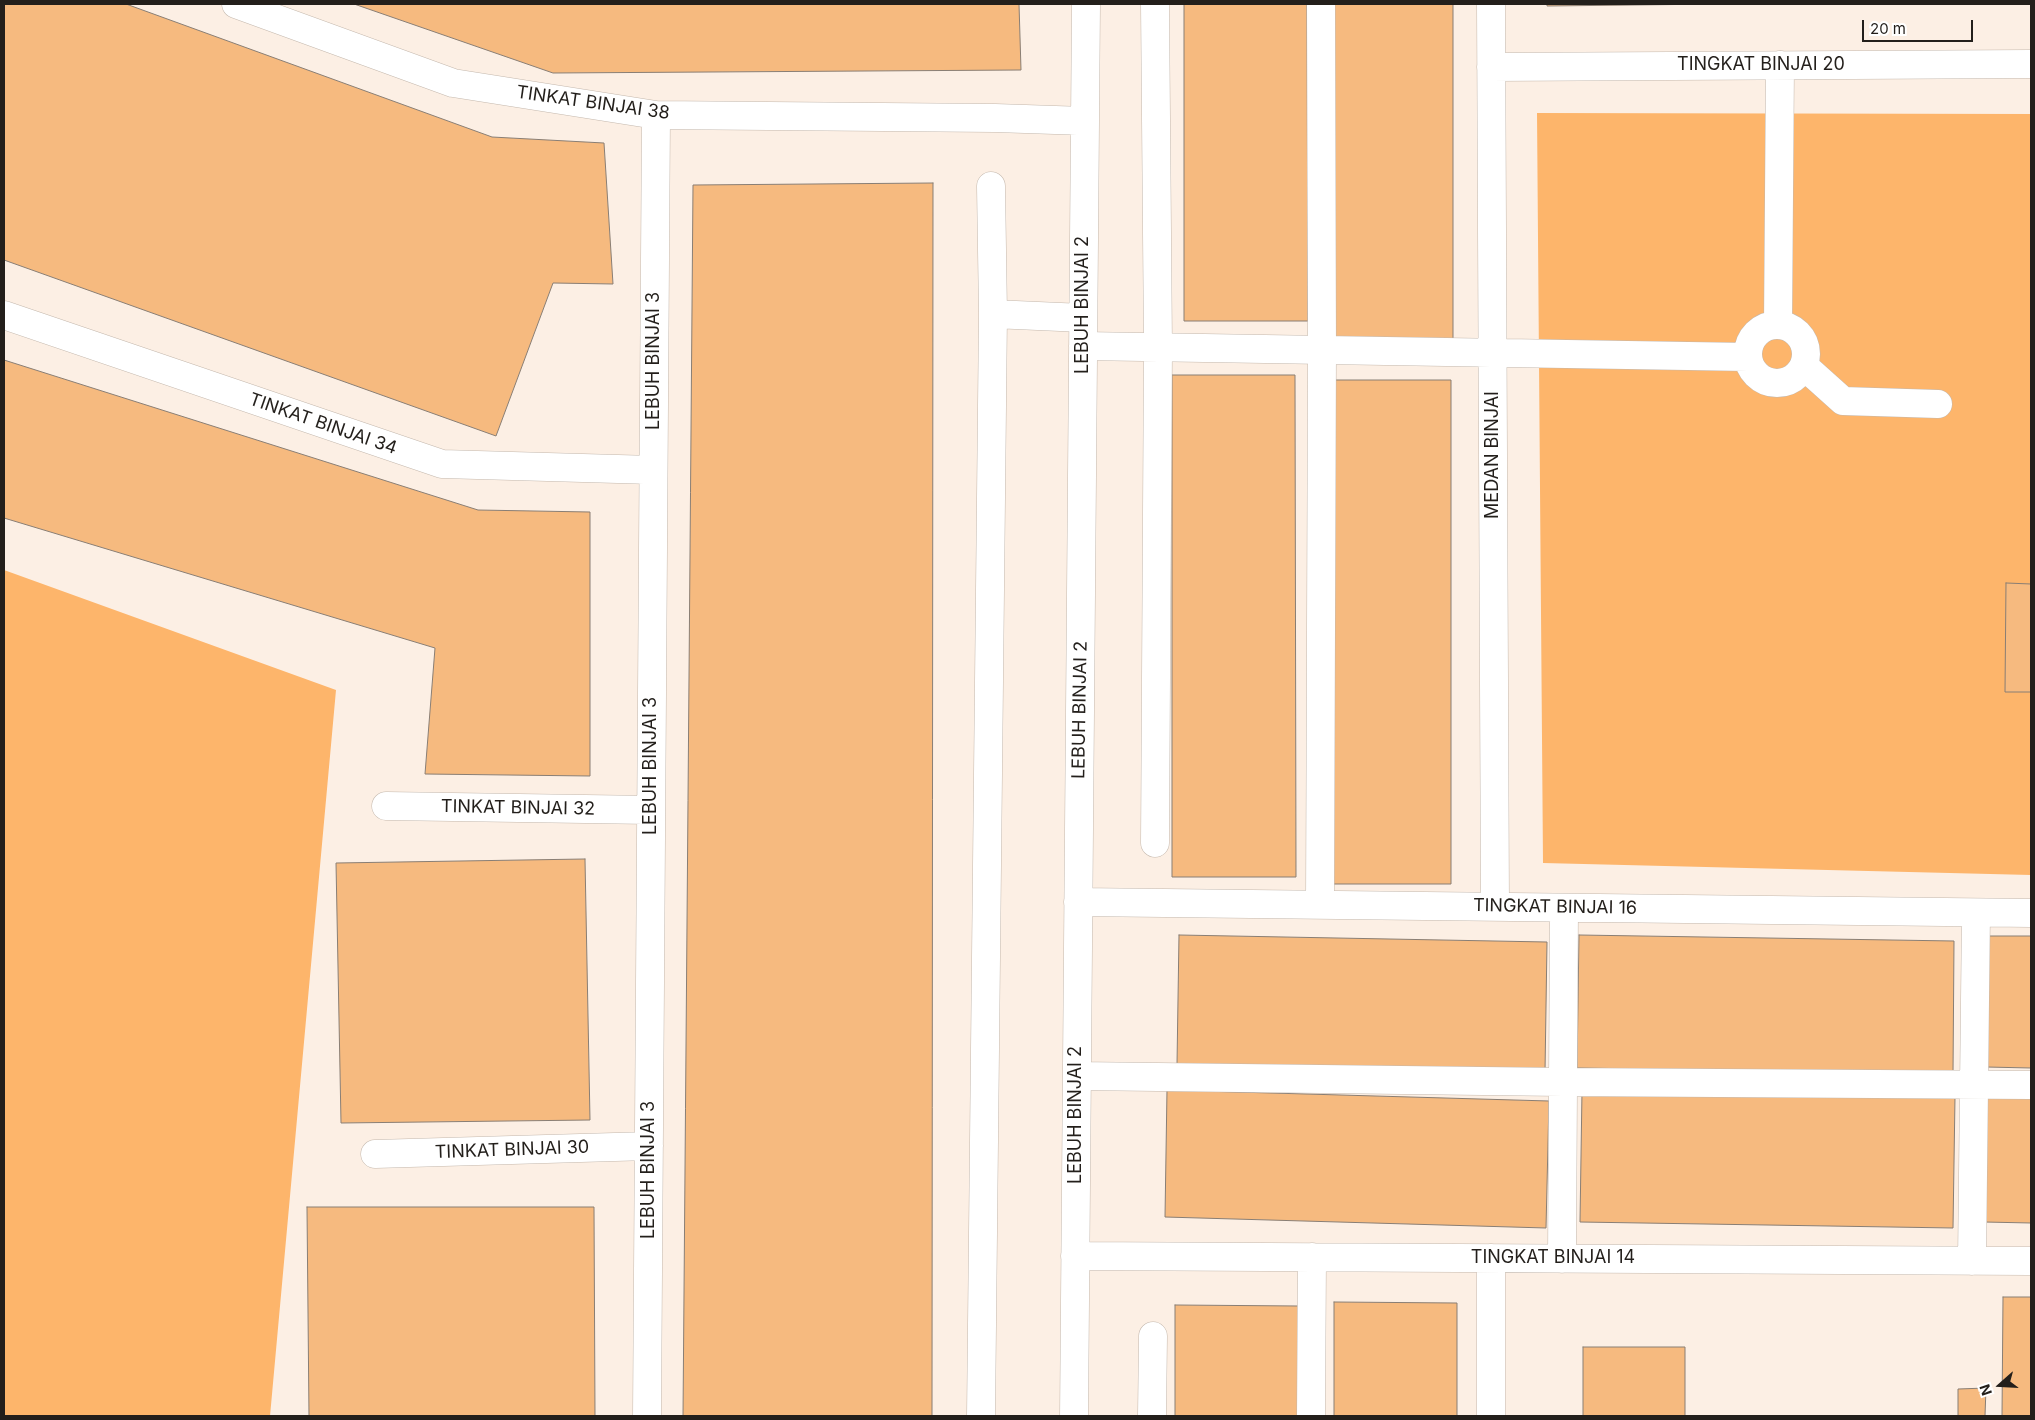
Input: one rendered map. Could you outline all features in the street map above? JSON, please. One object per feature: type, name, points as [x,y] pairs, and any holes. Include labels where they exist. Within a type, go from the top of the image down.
[{"type":"street","name":"TINKAT BINJAI 38","points":[[236,4],[453,83],[656,115],[995,118],[1085,121]]},
{"type":"street","name":"LEBUH BINJAI 2","points":[[1074,1416],[1086,4]]},
{"type":"street","points":[[1155,4],[1158,347],[1155,843]]},
{"type":"street","points":[[1320,904],[1321,4]]},
{"type":"street","name":"MEDAN BINJAI","points":[[1491,4],[1495,907]]},
{"type":"street","name":"TINGKAT BINJAI 20","points":[[1491,67],[2031,64]]},
{"type":"street","points":[[1778,325],[1780,65]]},
{"type":"street","name":"LEBUH BINJAI 3","points":[[647,1416],[656,115]]},
{"type":"street","points":[[981,1416],[993,314],[991,186]]},
{"type":"street","name":"TINKAT BINJAI 34","points":[[4,314],[442,464],[654,470]]},
{"type":"street","points":[[993,314],[1083,318]]},
{"type":"street","points":[[1778,325],[1790,328],[1798,334],[1804,342],[1806,352],[1804,366],[1794,379],[1784,383],[1774,384],[1756,375],[1750,367],[1748,358],[1748,348],[1756,332],[1764,327],[1778,325]]},
{"type":"street","points":[[1083,346],[1748,358]]},
{"type":"street","points":[[1804,366],[1843,401],[1938,404]]},
{"type":"street","name":"TINKAT BINJAI 32","points":[[386,806],[651,810]]},
{"type":"street","name":"TINGKAT BINJAI 16","points":[[1078,902],[2031,913]]},
{"type":"street","points":[[1562,1258],[1564,908]]},
{"type":"street","points":[[1972,1261],[1976,912]]},
{"type":"street","points":[[1077,1076],[2031,1085]]},
{"type":"street","name":"TINKAT BINJAI 30","points":[[374,1154],[649,1146]]},
{"type":"street","name":"TINGKAT BINJAI 14","points":[[1075,1256],[2031,1261]]},
{"type":"street","points":[[1311,1416],[1312,1257]]},
{"type":"street","points":[[1491,1258],[1492,1416]]},
{"type":"street","points":[[1152,1416],[1153,1336]]},
{"type":"shaded area","points":[[1537,113],[2031,114],[2031,875],[1543,863]]},
{"type":"shaded area","points":[[4,570],[336,690],[270,1416],[4,1416]]},
{"type":"building","points":[[4,4],[126,4],[492,137],[604,143],[613,284],[553,283],[496,436],[4,260]]},
{"type":"building","points":[[354,4],[1019,4],[1021,70],[553,73]]},
{"type":"building","points":[[1184,4],[1307,4],[1308,321],[1184,321]]},
{"type":"building","points":[[1329,4],[1453,4],[1453,339],[1330,338]]},
{"type":"building","points":[[1547,4],[1718,4],[1547,6]]},
{"type":"building","points":[[933,183],[932,1416],[683,1416],[693,185]]},
{"type":"building","points":[[4,360],[478,510],[590,512],[590,776],[425,774],[435,648],[4,518]]},
{"type":"building","points":[[1172,375],[1295,375],[1296,877],[1172,877]]},
{"type":"building","points":[[1327,380],[1451,380],[1451,884],[1328,884]]},
{"type":"building","points":[[2006,583],[2031,584],[2031,692],[2005,692]]},
{"type":"building","points":[[585,859],[590,1120],[341,1123],[336,863]]},
{"type":"building","points":[[1179,935],[1547,942],[1545,1072],[1177,1064]]},
{"type":"building","points":[[1579,935],[1954,941],[1953,1074],[1577,1068]]},
{"type":"building","points":[[1988,936],[2031,936],[2031,1068],[1986,1067]]},
{"type":"building","points":[[1167,1090],[1549,1101],[1546,1228],[1165,1217]]},
{"type":"building","points":[[1582,1091],[1955,1097],[1953,1228],[1580,1222]]},
{"type":"building","points":[[1986,1096],[2031,1097],[2031,1223],[1984,1222]]},
{"type":"building","points":[[307,1207],[594,1207],[595,1416],[309,1416]]},
{"type":"building","points":[[2003,1297],[2031,1297],[2031,1416],[2002,1416]]},
{"type":"building","points":[[1334,1302],[1457,1303],[1457,1416],[1334,1416]]},
{"type":"building","points":[[1175,1305],[1299,1306],[1298,1416],[1175,1416]]},
{"type":"building","points":[[1583,1347],[1685,1347],[1685,1416],[1583,1416]]},
{"type":"building","points":[[1986,1388],[1985,1416],[1958,1416],[1958,1389]]}]
